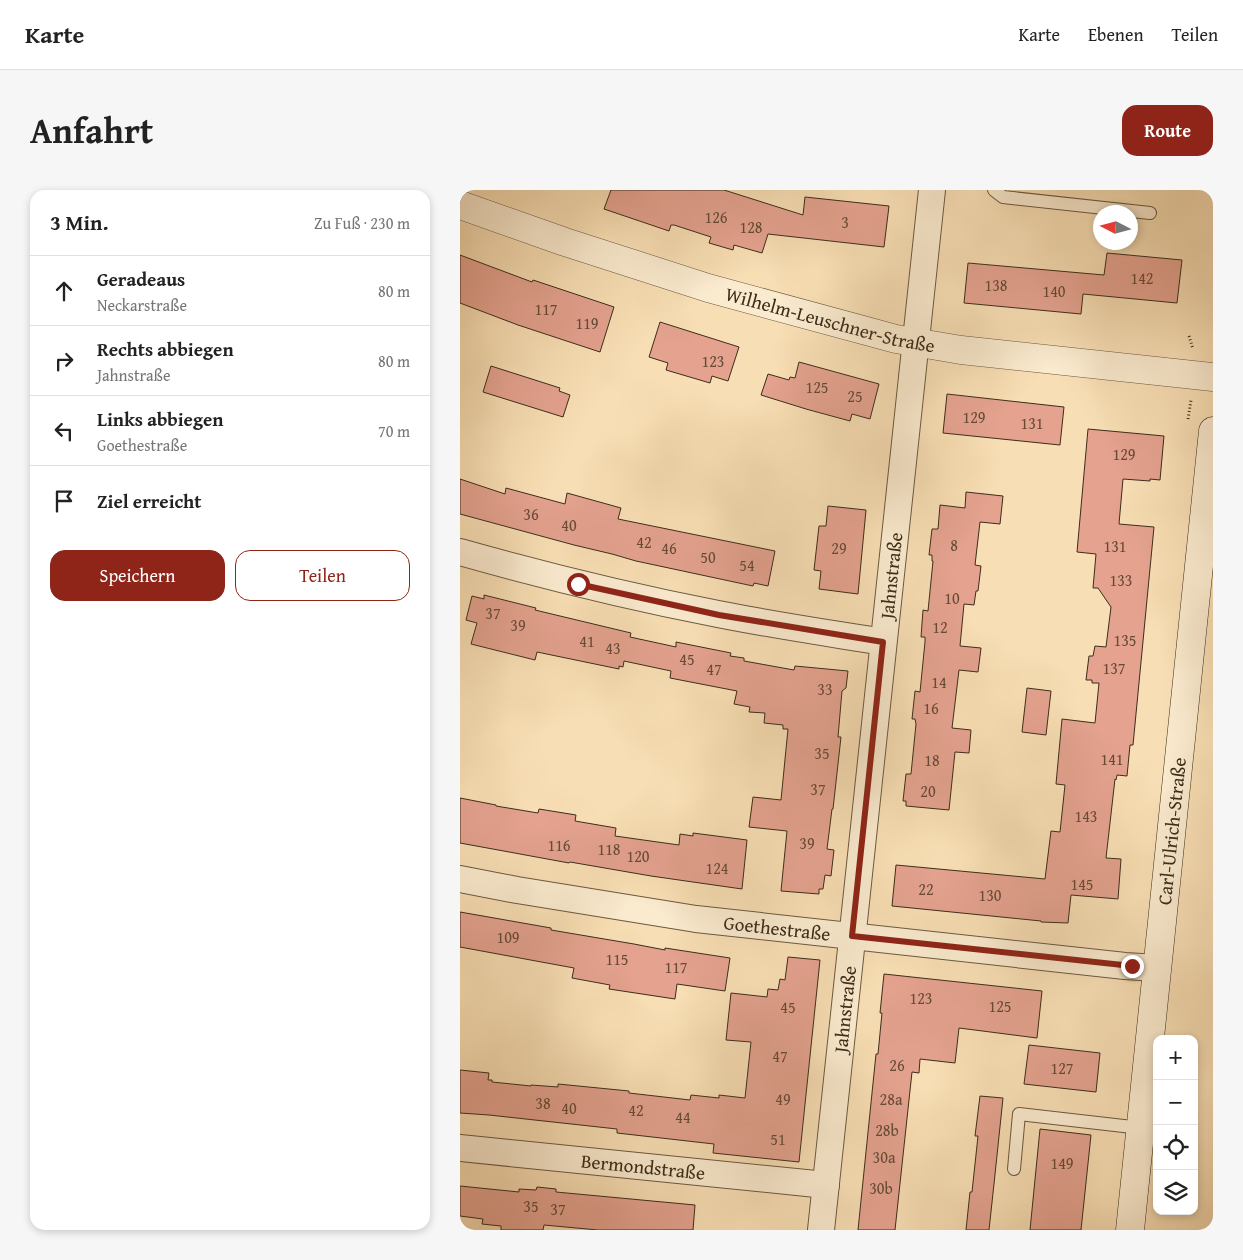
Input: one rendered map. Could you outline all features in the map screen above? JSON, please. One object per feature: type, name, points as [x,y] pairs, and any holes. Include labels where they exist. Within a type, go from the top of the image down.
[{"type":"main road","name":"Wilhelm-Leuschner-Straße","points":[[460,205],[622,262],[873,334],[961,350],[1213,377]]},
{"type":"main road","name":"Carl-Ulrich-Straße","points":[[1130,1230],[1213,431]]},
{"type":"street","name":"Jahnstraße","points":[[821,1230],[932,190]]},
{"type":"street","points":[[460,552],[578,584],[719,615],[883,642]]},
{"type":"street","name":"Goethestraße","points":[[460,879],[696,919],[1157,968]]},
{"type":"street","name":"Bermondstraße","points":[[460,1148],[826,1185]]},
{"type":"lane","points":[[994,190],[1003,197],[1150,213]]},
{"type":"lane","points":[[1014,1169],[1019,1114],[1141,1128]]},
{"type":"building","points":[[611,190],[724,190],[803,215],[805,197],[889,206],[884,247],[768,234],[762,253],[734,245],[733,250],[709,243],[711,237],[674,225],[671,225],[669,231],[604,209]]},
{"type":"building","points":[[1107,253],[1182,260],[1177,303],[1083,294],[1081,314],[964,303],[968,263],[1104,275]]},
{"type":"building","points":[[460,255],[532,282],[533,280],[614,307],[600,352],[518,325],[460,303]]},
{"type":"building","points":[[660,322],[739,347],[728,381],[712,376],[710,383],[666,370],[668,363],[649,357]]},
{"type":"building","points":[[799,362],[879,384],[870,419],[852,414],[850,421],[761,395],[768,374],[789,380],[790,377],[795,378]]},
{"type":"building","points":[[491,366],[560,388],[559,391],[570,395],[563,417],[483,392]]},
{"type":"building","points":[[947,394],[1064,407],[1060,445],[943,433]]},
{"type":"building","points":[[1088,429],[1164,436],[1160,480],[1123,479],[1119,524],[1154,527],[1133,745],[1130,745],[1127,776],[1117,775],[1115,779],[1106,858],[1121,859],[1118,899],[1071,895],[1068,923],[1041,922],[892,906],[896,865],[1045,879],[1051,831],[1060,832],[1065,785],[1056,784],[1062,719],[1095,723],[1099,683],[1092,683],[1092,680],[1086,680],[1089,656],[1093,656],[1095,646],[1106,647],[1111,607],[1098,588],[1093,588],[1096,554],[1077,552]]},
{"type":"building","points":[[460,479],[505,494],[506,488],[565,504],[567,493],[621,508],[618,519],[775,551],[768,586],[754,583],[753,586],[636,561],[460,514]]},
{"type":"building","points":[[966,492],[1003,496],[1000,524],[980,522],[975,565],[981,566],[978,591],[976,591],[974,605],[964,604],[960,646],[981,648],[978,672],[959,670],[952,728],[971,730],[969,753],[955,752],[949,810],[906,806],[906,801],[903,801],[906,774],[911,774],[916,724],[915,719],[912,719],[915,691],[920,692],[925,642],[925,637],[921,637],[923,610],[928,611],[933,561],[932,555],[929,555],[932,529],[938,529],[940,505],[965,508]]},
{"type":"building","points":[[828,506],[866,510],[858,594],[819,589],[821,571],[814,570],[819,526],[826,526]]},
{"type":"building","points":[[484,595],[536,608],[535,610],[631,633],[630,637],[676,647],[676,642],[731,653],[730,656],[744,658],[744,661],[794,670],[795,666],[848,671],[846,688],[842,691],[838,737],[841,737],[827,849],[834,850],[831,876],[825,875],[823,889],[819,889],[819,894],[781,891],[787,831],[749,827],[753,797],[781,800],[788,729],[783,729],[783,725],[764,723],[765,713],[749,712],[750,707],[734,704],[737,691],[670,678],[671,671],[624,661],[623,667],[619,666],[619,669],[537,652],[535,660],[471,644],[477,623],[466,620],[472,596],[484,599]]},
{"type":"building","points":[[1027,688],[1051,691],[1046,735],[1022,732]]},
{"type":"building","points":[[460,798],[538,813],[539,809],[576,815],[575,821],[616,828],[615,836],[679,845],[680,834],[693,836],[693,833],[747,840],[742,889],[569,863],[460,843]]},
{"type":"building","points":[[460,912],[665,950],[665,948],[730,958],[725,991],[677,984],[675,999],[609,989],[610,985],[572,978],[574,968],[460,947]]},
{"type":"building","points":[[788,957],[820,960],[799,1162],[713,1153],[714,1144],[617,1133],[617,1129],[460,1113],[460,1070],[489,1073],[488,1080],[492,1080],[492,1082],[531,1086],[558,1087],[558,1084],[629,1091],[629,1093],[690,1100],[691,1095],[719,1098],[719,1095],[745,1098],[751,1042],[726,1040],[731,993],[767,997],[768,989],[778,990],[780,979],[785,980]]},
{"type":"building","points":[[884,974],[1042,991],[1037,1038],[959,1028],[955,1063],[920,1059],[919,1073],[912,1072],[895,1230],[858,1230],[876,1054],[878,1054]]},
{"type":"building","points":[[1029,1045],[1100,1053],[1096,1092],[1024,1084]]},
{"type":"building","points":[[980,1096],[1003,1098],[989,1230],[966,1230],[978,1136],[975,1136]]},
{"type":"building","points":[[1040,1129],[1091,1135],[1081,1230],[1030,1230]]},
{"type":"building","points":[[460,1186],[519,1192],[519,1189],[536,1190],[537,1187],[556,1189],[556,1192],[695,1205],[693,1230],[598,1230],[544,1225],[543,1230],[501,1230],[501,1226],[482,1224],[483,1219],[460,1216]]},
{"type":"route","points":[[578,584],[719,615],[883,642],[852,936],[1132,966]]}]
